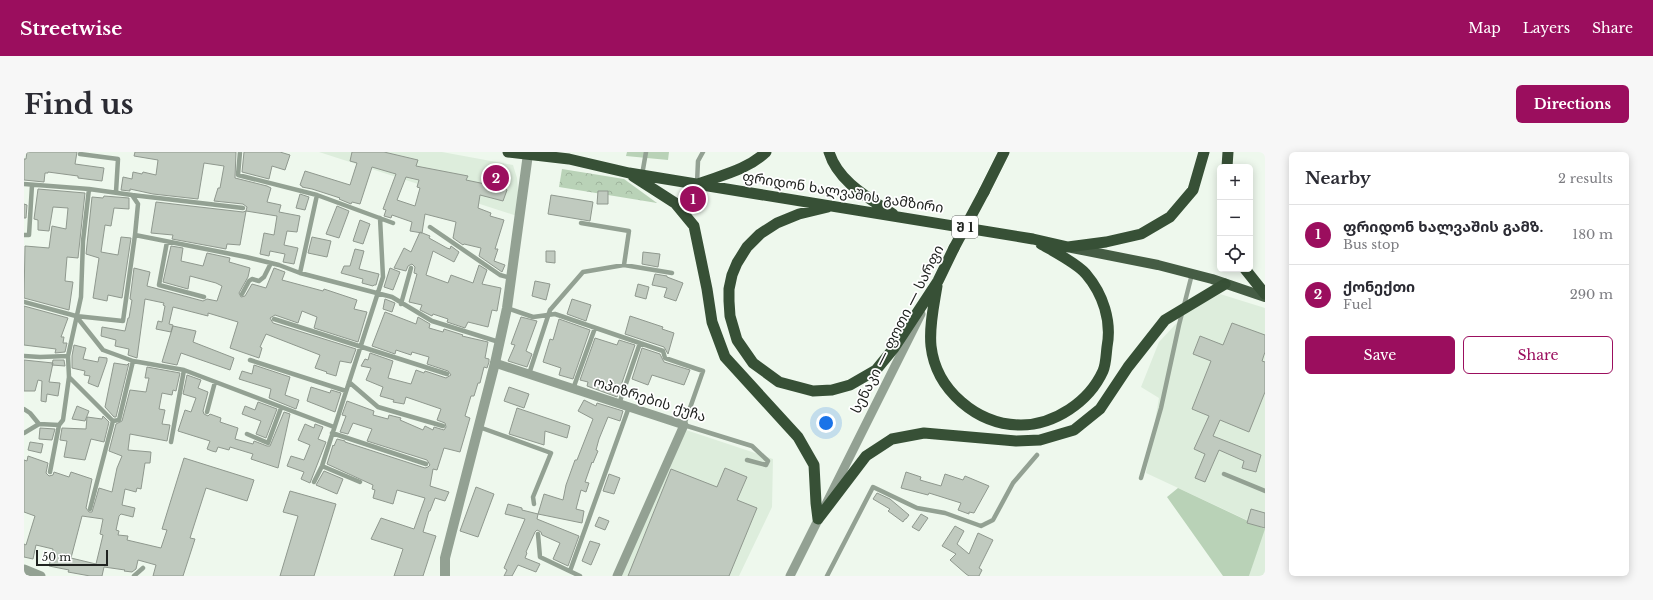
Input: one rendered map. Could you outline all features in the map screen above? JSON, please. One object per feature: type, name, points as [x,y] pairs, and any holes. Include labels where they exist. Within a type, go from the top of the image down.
[{"type":"highway","name":"ფრიდონ ხალვაშის გამზირი","points":[[508,152],[569,155],[629,173],[897,216],[1033,239],[1068,247]]},
{"type":"highway","points":[[697,184],[740,170],[766,152]]},
{"type":"highway","points":[[829,152],[836,166],[853,186],[897,216]]},
{"type":"highway","points":[[992,177],[995,152]]},
{"type":"highway","name":"სენაკი — ფოთი — სარფი","points":[[938,281],[1004,152]]},
{"type":"highway","points":[[1068,247],[1106,242],[1141,234],[1170,217],[1194,190],[1204,152]]},
{"type":"highway","points":[[1227,164],[1228,152]]},
{"type":"highway","points":[[629,173],[675,203],[694,226],[712,322],[725,357],[798,437],[811,459],[814,465],[818,519]]},
{"type":"highway","points":[[833,206],[799,214],[778,223],[760,234],[747,247],[732,274],[729,289],[730,316],[737,340],[753,363],[779,382],[813,392],[832,390],[850,385],[876,370],[885,360],[938,281]]},
{"type":"highway","points":[[938,281],[932,318],[931,345],[934,360],[947,388],[969,409],[995,421],[1020,425],[1045,422],[1073,408],[1092,389],[1103,370],[1109,339],[1107,314],[1098,291],[1085,273],[1033,239]]},
{"type":"highway","points":[[1247,272],[1265,296]]},
{"type":"highway","points":[[818,519],[866,456],[892,439],[924,433],[1016,441],[1040,440],[1074,430],[1100,409],[1128,367],[1165,320],[1225,284]]},
{"type":"main road","name":"ფრიდონ ხალვაშის გამზირი","points":[[1068,247],[1158,265],[1265,296]]},
{"type":"street","points":[[445,576],[445,558],[495,363],[507,308],[528,154]]},
{"type":"street","name":"სენაკი — ფოთი — სარფი","points":[[790,576],[938,281]]},
{"type":"street","name":"ოპიზრების ქუჩა","points":[[495,363],[684,425]]},
{"type":"street","points":[[617,576],[684,425]]},
{"type":"street","points":[[24,568],[41,576]]},
{"type":"lane","points":[[240,152],[238,175],[317,195],[393,223]]},
{"type":"lane","points":[[642,175],[646,152]]},
{"type":"lane","points":[[697,184],[698,161],[704,152]]},
{"type":"lane","points":[[80,154],[118,159],[116,192]]},
{"type":"lane","points":[[24,184],[89,189],[243,208]]},
{"type":"lane","points":[[24,235],[29,235],[32,185]]},
{"type":"lane","points":[[50,472],[59,425],[63,420],[69,377],[68,356],[76,316],[80,307],[83,241],[89,189]]},
{"type":"lane","points":[[24,302],[76,316],[123,321],[138,204],[132,195]]},
{"type":"lane","points":[[300,273],[317,195]]},
{"type":"lane","points":[[314,482],[322,466],[383,277],[380,218]]},
{"type":"lane","points":[[581,223],[629,231],[624,265]]},
{"type":"lane","points":[[430,227],[500,275],[511,278]]},
{"type":"lane","points":[[135,235],[271,263],[300,273],[392,297],[432,321],[499,342]]},
{"type":"lane","points":[[167,242],[159,285],[204,297]]},
{"type":"lane","points":[[242,294],[248,281],[252,279],[259,281],[264,277],[271,263]]},
{"type":"lane","points":[[529,374],[550,310],[582,272],[624,265],[672,273]]},
{"type":"lane","points":[[402,304],[411,268]]},
{"type":"lane","points":[[1141,478],[1161,408],[1178,325],[1184,308],[1192,274]]},
{"type":"lane","points":[[507,308],[532,317],[549,316],[555,314],[663,351],[665,358],[703,371],[684,425]]},
{"type":"lane","points":[[76,316],[103,350],[133,361],[184,370],[334,428]]},
{"type":"lane","points":[[274,319],[446,374]]},
{"type":"lane","points":[[573,389],[595,328]]},
{"type":"lane","points":[[620,404],[640,344]]},
{"type":"lane","points":[[24,356],[68,356]]},
{"type":"lane","points":[[250,360],[346,390]]},
{"type":"lane","points":[[113,421],[119,420],[133,361]]},
{"type":"lane","points":[[171,442],[184,370]]},
{"type":"lane","points":[[69,377],[113,421]]},
{"type":"lane","points":[[207,412],[215,382]]},
{"type":"lane","points":[[349,382],[378,407],[443,426]]},
{"type":"lane","points":[[570,571],[629,407]]},
{"type":"lane","points":[[24,408],[39,424]]},
{"type":"lane","points":[[247,434],[268,443],[280,408]]},
{"type":"lane","points":[[90,509],[113,421]]},
{"type":"lane","points":[[24,433],[39,424],[59,425]]},
{"type":"lane","name":"ოპიზრების ქუჩა","points":[[684,425],[752,446],[768,461],[766,466],[747,460]]},
{"type":"lane","points":[[479,427],[551,453],[533,497],[534,504]]},
{"type":"lane","points":[[332,433],[426,464]]},
{"type":"lane","points":[[827,576],[873,487],[917,508],[945,514],[981,526],[993,520],[1013,483],[1037,455]]},
{"type":"lane","points":[[322,466],[360,482]]},
{"type":"lane","points":[[1224,474],[1265,491]]},
{"type":"lane","points":[[538,534],[540,557],[580,576]]},
{"type":"lane","points":[[134,576],[143,568]]},
{"type":"shaded area","points":[[319,152],[442,152],[513,165],[517,178],[520,217]]},
{"type":"shaded area","points":[[1220,294],[1265,308],[1265,576],[1249,576],[1264,528],[1146,473],[1159,398],[1141,387],[1159,342],[1188,311]]},
{"type":"shaded area","points":[[686,430],[773,459],[772,507],[739,576],[621,576]]},
{"type":"green space","points":[[627,152],[669,152],[668,160],[626,156]]},
{"type":"green space","points":[[562,169],[624,179],[657,203],[559,187]]},
{"type":"green space","points":[[1178,488],[1265,529],[1249,576],[1223,576],[1167,497]]},
{"type":"building","points":[[27,152],[77,152],[75,164],[104,168],[102,181],[48,172],[45,173],[44,182],[24,180],[24,159],[26,159]]},
{"type":"building","points":[[135,152],[236,152],[235,178],[271,188],[267,202],[281,205],[279,212],[300,216],[297,232],[287,231],[284,245],[298,248],[294,264],[283,262],[285,254],[270,251],[269,256],[260,254],[264,233],[274,235],[277,216],[246,211],[247,207],[243,204],[214,201],[218,188],[220,188],[224,166],[204,163],[198,199],[153,194],[130,189],[130,191],[121,190],[123,177],[132,179],[133,172],[142,174],[143,172],[156,175],[158,160],[134,156]]},
{"type":"building","points":[[244,152],[280,152],[290,155],[285,170],[272,166],[269,179],[242,172]]},
{"type":"building","points":[[352,152],[384,152],[418,160],[416,166],[468,176],[466,180],[490,185],[492,171],[507,174],[504,186],[507,190],[503,201],[480,195],[478,208],[491,213],[490,216],[504,220],[495,249],[498,249],[494,261],[505,265],[502,272],[479,256],[481,248],[463,245],[453,238],[456,222],[425,214],[422,233],[410,231],[412,222],[392,215],[391,218],[384,216],[386,210],[383,209],[396,174],[372,167],[360,204],[352,202],[351,204],[339,199],[340,198],[302,187],[300,185],[305,171],[350,185],[357,163],[350,161]],"holes":[[[406,177],[419,180],[417,187],[420,188],[415,206],[397,200]]]},
{"type":"building","points":[[38,189],[85,193],[78,258],[67,257],[65,281],[73,282],[69,310],[24,298],[25,246],[49,248],[52,226],[66,229],[68,208],[53,207],[49,231],[38,230],[38,220],[34,219]]},
{"type":"building","points":[[598,191],[608,191],[608,204],[597,204]]},
{"type":"building","points":[[300,194],[309,197],[305,210],[296,208]]},
{"type":"building","points":[[551,195],[593,202],[590,221],[548,214]]},
{"type":"building","points":[[104,196],[129,198],[129,209],[114,208],[111,226],[105,225],[101,252],[118,255],[121,237],[131,238],[122,298],[108,295],[107,301],[93,298],[99,258],[86,254],[92,197],[103,198]]},
{"type":"building","points":[[156,202],[243,212],[246,211],[240,245],[227,244],[226,249],[172,239],[173,235],[151,233]]},
{"type":"building","points":[[24,204],[27,205],[26,218],[24,218]]},
{"type":"building","points":[[337,206],[349,211],[339,238],[326,234]]},
{"type":"building","points":[[360,220],[370,224],[363,244],[353,241]]},
{"type":"building","points":[[420,232],[430,236],[429,238],[447,248],[450,249],[451,246],[459,252],[454,262],[433,251],[426,275],[448,283],[451,275],[473,283],[479,265],[487,270],[482,284],[501,288],[497,311],[492,310],[488,327],[468,322],[465,328],[447,322],[448,319],[433,314],[432,316],[420,310],[422,305],[409,302],[417,274],[414,273],[415,267],[412,264],[408,266],[406,271],[394,268],[404,248],[411,252]]},
{"type":"building","points":[[312,237],[331,241],[327,257],[308,253]]},
{"type":"building","points":[[171,246],[183,248],[181,261],[203,266],[207,253],[230,258],[229,262],[250,268],[248,277],[239,293],[241,297],[245,296],[252,284],[266,288],[274,268],[285,272],[282,280],[323,291],[324,289],[357,300],[354,309],[367,312],[358,342],[314,328],[317,317],[302,311],[298,323],[275,315],[270,318],[273,323],[356,349],[351,363],[340,361],[336,376],[326,373],[327,372],[315,368],[320,355],[266,334],[260,347],[262,348],[259,358],[230,348],[238,322],[208,313],[208,316],[173,307],[169,324],[173,325],[171,332],[156,329],[158,321],[162,322],[165,306],[163,305],[164,303],[145,299],[137,358],[128,355],[129,349],[115,346],[116,340],[101,336],[102,327],[125,331],[132,300],[130,299],[134,268],[150,272],[147,286],[203,301],[207,299],[217,301],[222,286],[216,283],[190,276],[188,289],[163,282]]},
{"type":"building","points":[[355,249],[364,251],[359,269],[379,274],[376,285],[373,286],[362,283],[363,279],[341,273],[344,266],[350,266]]},
{"type":"building","points":[[546,251],[555,251],[555,263],[546,262]]},
{"type":"building","points":[[643,252],[660,254],[658,267],[642,264]]},
{"type":"building","points":[[390,268],[400,272],[393,290],[384,287]]},
{"type":"building","points":[[655,274],[667,276],[683,283],[676,301],[664,297],[667,288],[652,285]]},
{"type":"building","points":[[535,281],[550,284],[546,300],[532,296]]},
{"type":"building","points":[[638,284],[649,287],[646,299],[635,296]]},
{"type":"building","points":[[385,299],[395,303],[392,312],[383,309]]},
{"type":"building","points":[[572,299],[591,305],[586,321],[567,314]]},
{"type":"building","points":[[24,306],[68,318],[61,337],[64,337],[63,343],[67,343],[65,352],[55,353],[56,349],[24,345]]},
{"type":"building","points":[[385,312],[416,324],[418,317],[430,324],[429,328],[443,332],[444,329],[463,335],[462,336],[488,342],[485,358],[489,359],[489,362],[487,368],[484,367],[480,383],[478,383],[474,396],[471,396],[465,416],[470,418],[460,452],[444,448],[437,470],[433,469],[430,486],[449,492],[445,501],[435,498],[429,511],[423,532],[436,536],[423,576],[394,576],[403,549],[371,539],[381,518],[414,529],[425,498],[397,490],[393,504],[373,498],[375,490],[372,489],[373,485],[327,464],[333,445],[334,446],[337,439],[425,468],[430,465],[427,460],[367,441],[372,429],[353,423],[348,434],[340,432],[346,416],[342,415],[347,401],[374,411],[373,415],[388,419],[389,415],[401,418],[400,420],[423,430],[425,426],[433,430],[434,427],[444,430],[446,427],[445,423],[437,420],[441,409],[406,397],[404,404],[393,402],[394,400],[380,396],[383,387],[366,380],[371,368],[361,366],[365,359],[368,360],[370,353],[393,361],[388,378],[411,384],[416,370],[424,373],[425,371],[446,378],[451,375],[448,371],[427,364],[429,357],[412,352],[411,355],[396,350],[395,354],[372,346]]},
{"type":"building","points":[[630,316],[663,327],[662,329],[674,333],[668,354],[664,347],[625,334]]},
{"type":"building","points":[[521,317],[537,321],[526,351],[532,354],[527,367],[508,361],[515,345],[511,344]]},
{"type":"building","points":[[559,319],[590,330],[573,379],[559,375],[561,368],[543,362],[550,339],[553,340]]},
{"type":"building","points":[[1232,323],[1265,335],[1265,352],[1262,361],[1265,362],[1265,392],[1249,432],[1220,420],[1213,436],[1261,455],[1256,472],[1242,468],[1244,461],[1219,450],[1205,482],[1195,478],[1205,454],[1194,449],[1209,416],[1192,409],[1211,361],[1193,354],[1200,336],[1223,345]]},
{"type":"building","points":[[173,326],[196,331],[193,342],[234,358],[230,370],[181,353],[177,365],[162,362]]},
{"type":"building","points":[[595,338],[617,345],[619,340],[635,345],[617,397],[587,386],[588,382],[580,380]]},
{"type":"building","points":[[74,345],[86,348],[83,359],[98,362],[99,357],[107,358],[98,387],[88,383],[90,376],[84,375],[85,371],[72,368]]},
{"type":"building","points":[[642,348],[660,354],[664,362],[690,370],[684,385],[652,375],[648,385],[632,379]]},
{"type":"building","points":[[24,360],[53,363],[49,382],[60,383],[58,396],[47,394],[46,402],[41,401],[42,381],[38,380],[35,391],[24,391]]},
{"type":"building","points":[[53,360],[64,360],[65,366],[52,365]]},
{"type":"building","points":[[114,363],[127,365],[129,363],[116,417],[114,417],[105,407]]},
{"type":"building","points":[[254,365],[290,377],[285,395],[299,400],[296,409],[269,398],[271,389],[239,379],[242,371],[252,374]]},
{"type":"building","points":[[147,367],[180,373],[176,391],[173,390],[172,395],[162,393],[159,409],[165,410],[162,424],[170,425],[167,441],[130,434],[128,450],[151,452],[150,463],[145,463],[141,489],[137,488],[136,492],[125,489],[122,505],[135,508],[133,517],[121,514],[119,516],[116,530],[119,531],[118,535],[128,536],[127,540],[161,548],[167,530],[162,529],[184,458],[254,480],[247,501],[206,488],[190,538],[195,539],[183,576],[153,576],[156,565],[138,560],[136,569],[132,572],[104,567],[102,576],[90,576],[68,572],[69,570],[49,566],[53,549],[36,545],[33,559],[24,557],[24,544],[26,545],[35,516],[24,512],[24,460],[27,461],[28,456],[48,463],[46,473],[49,476],[53,475],[54,472],[69,477],[71,472],[92,479],[86,508],[89,512],[92,512],[99,488],[112,492],[117,468],[122,456],[109,451],[116,424],[122,421],[130,390],[146,392],[149,378],[145,378]],"holes":[[[82,516],[103,519],[100,534],[103,535],[96,564],[71,558]]]},
{"type":"building","points":[[187,375],[201,380],[198,388],[208,392],[203,411],[204,414],[208,416],[210,414],[221,418],[220,422],[238,428],[235,439],[253,444],[254,441],[270,446],[284,412],[290,414],[278,468],[251,459],[253,454],[230,447],[229,450],[218,447],[216,452],[212,451],[207,449],[210,441],[178,431],[185,410],[191,412],[196,398],[183,394]]},
{"type":"building","points":[[311,387],[330,393],[331,390],[341,393],[335,412],[307,401]]},
{"type":"building","points":[[509,387],[529,394],[524,408],[504,401]]},
{"type":"building","points":[[584,400],[596,406],[597,403],[623,411],[620,421],[608,417],[599,439],[596,450],[598,451],[593,463],[592,462],[585,482],[589,483],[586,492],[581,490],[576,509],[584,511],[582,523],[538,514],[544,494],[563,500],[566,485],[575,460],[577,460],[593,419],[578,411]]},
{"type":"building","points":[[258,402],[277,409],[266,438],[256,434],[261,421],[242,414],[245,406],[255,410]]},
{"type":"building","points":[[77,406],[89,411],[85,421],[72,419]]},
{"type":"building","points":[[517,408],[570,426],[567,438],[545,431],[544,445],[509,434]]},
{"type":"building","points":[[103,416],[109,422],[104,442],[91,439],[85,460],[64,457],[67,441],[60,440],[62,428],[86,429],[87,417],[102,419]]},
{"type":"building","points":[[305,424],[314,428],[315,424],[323,427],[318,439],[326,442],[310,483],[301,479],[304,472],[287,466],[291,456],[304,460],[310,445],[298,440]]},
{"type":"building","points":[[40,428],[55,429],[52,440],[39,439]]},
{"type":"building","points":[[30,442],[43,444],[41,453],[28,450]]},
{"type":"building","points":[[725,468],[747,477],[737,500],[757,508],[729,576],[628,576],[671,469],[717,487]]},
{"type":"building","points":[[324,471],[343,479],[337,494],[316,485]]},
{"type":"building","points":[[906,472],[921,477],[920,480],[941,486],[945,474],[963,480],[965,476],[989,486],[974,513],[969,512],[969,514],[958,510],[961,503],[929,493],[928,495],[901,488]]},
{"type":"building","points":[[609,474],[620,478],[614,494],[603,491]]},
{"type":"building","points":[[476,487],[494,494],[478,537],[460,531]]},
{"type":"building","points":[[290,491],[336,504],[314,576],[280,576],[298,516],[283,512]]},
{"type":"building","points":[[877,493],[890,499],[909,515],[903,522],[888,511],[890,509],[873,499]]},
{"type":"building","points":[[508,504],[522,508],[522,510],[538,514],[537,519],[579,536],[568,566],[553,559],[560,543],[542,535],[541,532],[537,530],[526,552],[525,558],[540,564],[536,572],[518,565],[512,576],[504,576],[507,570],[504,568],[525,519],[505,514]]},
{"type":"building","points":[[1251,509],[1265,513],[1265,528],[1247,523]]},
{"type":"building","points":[[921,514],[928,518],[919,531],[912,527]]},
{"type":"building","points":[[599,517],[609,521],[605,530],[595,526]]},
{"type":"building","points":[[955,526],[964,531],[957,544],[969,554],[978,533],[993,540],[979,568],[982,570],[979,576],[969,576],[966,574],[950,560],[956,554],[942,546]]},
{"type":"building","points":[[590,541],[600,544],[591,565],[582,561]]},
{"type":"place","name":"ქონექთი","points":[[496,178]]},
{"type":"place","name":"ფრიდონ ხალვაშის გამზ.","points":[[693,199]]}]
